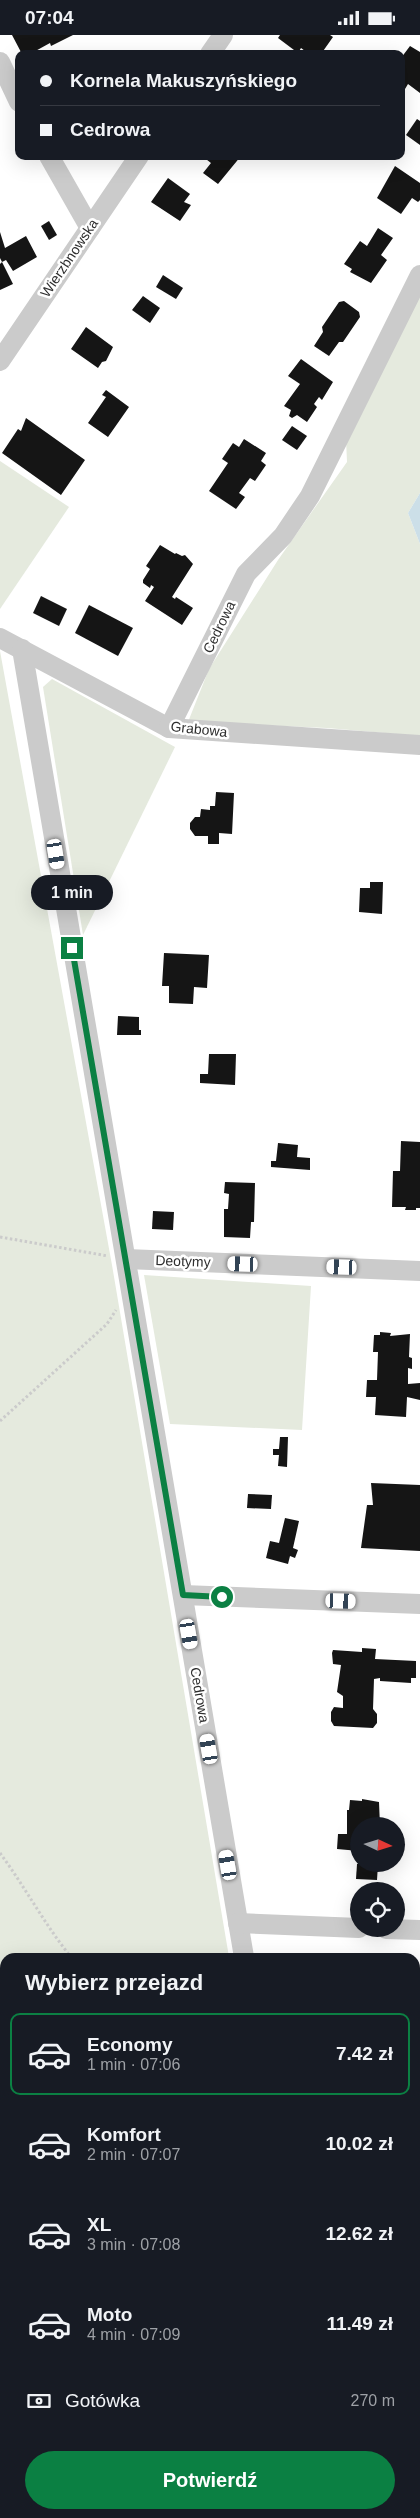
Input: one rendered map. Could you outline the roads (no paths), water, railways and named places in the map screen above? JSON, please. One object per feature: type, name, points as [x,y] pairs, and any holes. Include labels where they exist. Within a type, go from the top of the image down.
[{"type":"street","points":[[213,50],[223,35]]},
{"type":"street","points":[[0,62],[15,94]]},
{"type":"street","points":[[51,160],[90,228]]},
{"type":"street","name":"Wierzbnowska","points":[[0,361],[136,160]]},
{"type":"street","name":"Cedrowa","points":[[169,728],[246,574],[283,536],[310,496],[420,275]]},
{"type":"street","name":"Grabowa","points":[[0,638],[169,728],[420,745]]},
{"type":"street","name":"Cedrowa","points":[[22,649],[126,1259],[129,1291],[243,1953]]},
{"type":"street","name":"Deotymy","points":[[126,1259],[420,1271]]},
{"type":"street","points":[[183,1595],[420,1604]]},
{"type":"street","points":[[238,1923],[350,1928]]},
{"type":"street","points":[[405,1930],[420,1930]]}]
